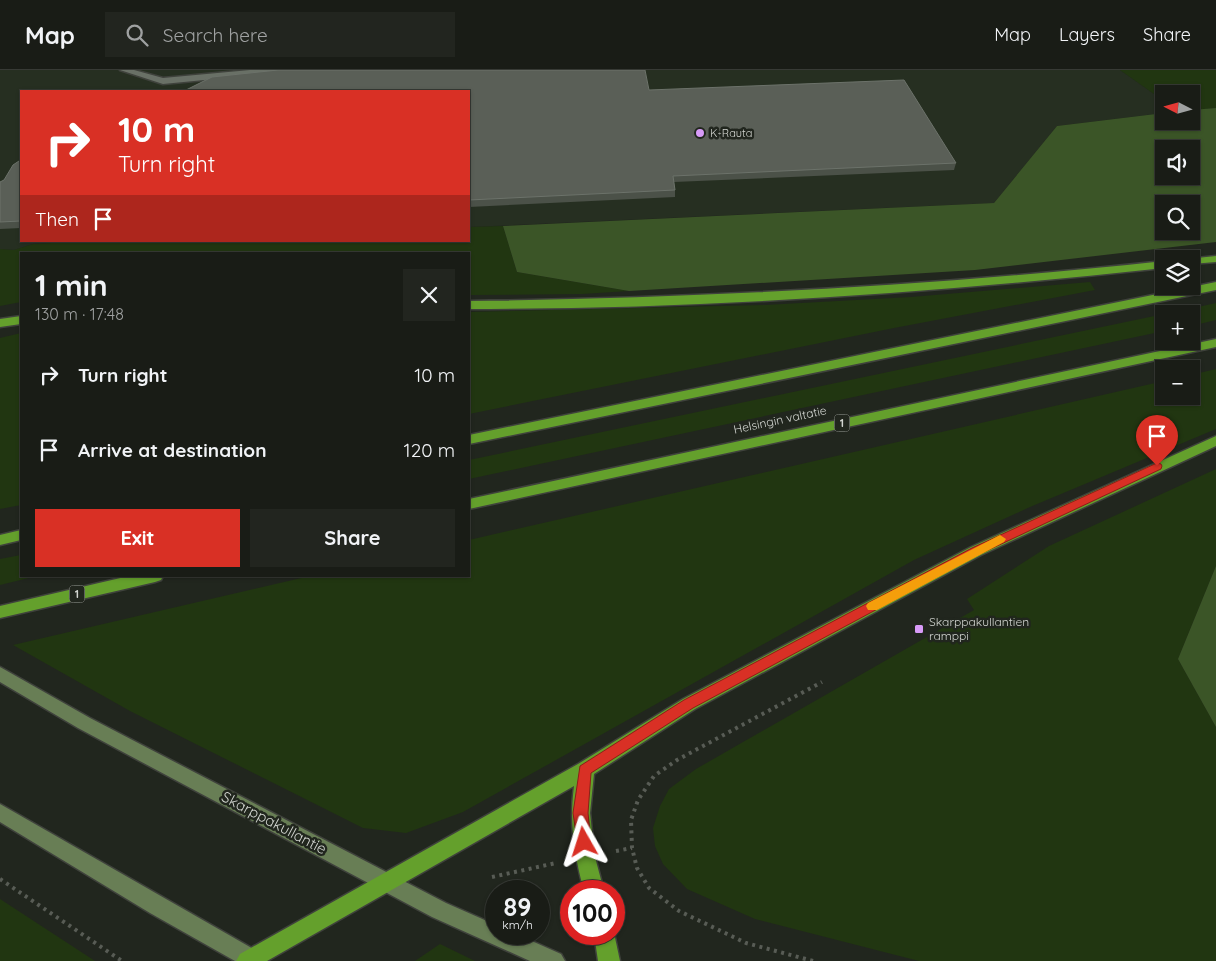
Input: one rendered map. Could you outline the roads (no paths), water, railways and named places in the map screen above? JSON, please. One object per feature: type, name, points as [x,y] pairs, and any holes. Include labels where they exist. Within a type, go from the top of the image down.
[{"type":"highway","points":[[1200,260],[1216,259]]},
{"type":"highway","points":[[470,305],[614,303],[776,296],[982,283],[1155,265]]},
{"type":"highway","points":[[470,440],[1216,286]]},
{"type":"highway","points":[[0,323],[20,320]]},
{"type":"highway","name":"Helsingin valtatie","points":[[470,504],[1216,343]]},
{"type":"highway","points":[[251,960],[585,770],[689,704],[976,551],[1216,440]]},
{"type":"highway","points":[[0,540],[20,535]]},
{"type":"highway","name":"1","points":[[0,612],[151,577]]},
{"type":"highway","points":[[585,770],[580,813],[585,857],[591,880]]},
{"type":"highway","points":[[606,945],[610,961]]},
{"type":"main road","name":"Skarppakullantie","points":[[0,674],[84,723],[388,883],[467,923],[554,961]]},
{"type":"main road","points":[[0,812],[251,960]]},
{"type":"lane","points":[[124,70],[153,79],[177,81],[278,70]]},
{"type":"place","name":"K-Rauta","points":[[700,133]]},
{"type":"place","name":"Skarppakullantien ramppi","points":[[919,629]]}]
